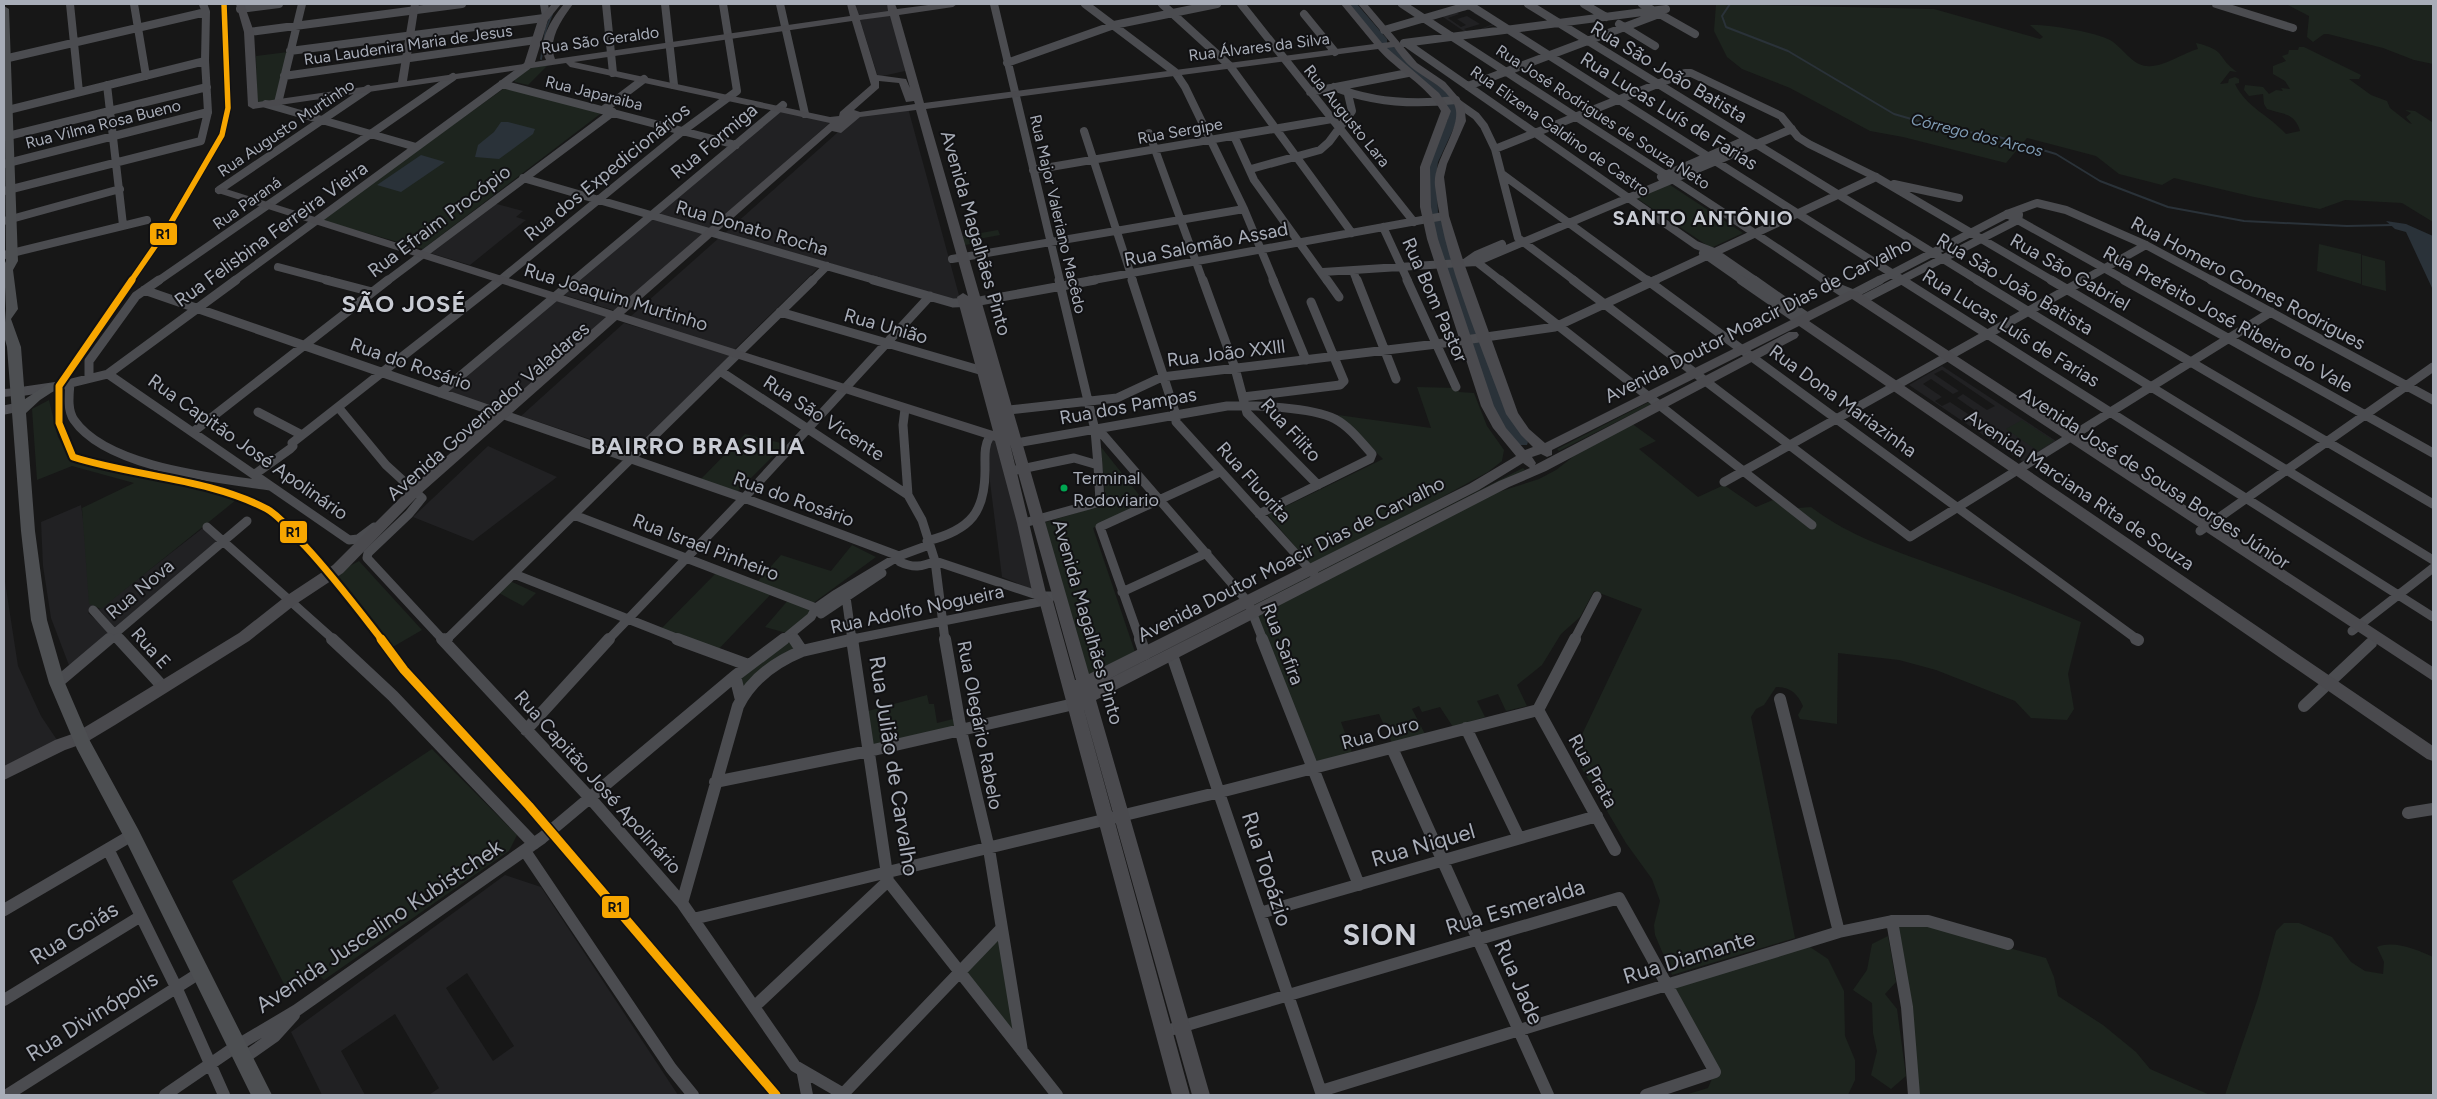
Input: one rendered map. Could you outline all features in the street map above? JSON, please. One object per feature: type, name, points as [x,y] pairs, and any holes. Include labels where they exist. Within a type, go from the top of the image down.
[{"type":"main road","points":[[4,9],[6,254],[12,261],[6,270],[12,309],[4,320],[14,347],[15,401],[39,620],[57,683],[78,734],[132,835],[262,1095]]},
{"type":"main road","points":[[15,401],[35,397],[53,387]]},
{"type":"street","points":[[70,4],[79,92]]},
{"type":"street","points":[[134,4],[146,76]]},
{"type":"street","points":[[6,190],[201,141],[208,112],[205,61],[206,12],[203,4]]},
{"type":"street","points":[[279,4],[240,6],[249,32],[418,6],[462,4]]},
{"type":"street","points":[[278,103],[302,4]]},
{"type":"street","points":[[544,4],[545,17]]},
{"type":"street","points":[[527,66],[532,57],[545,17],[557,4]]},
{"type":"street","points":[[557,60],[552,29],[569,4]]},
{"type":"street","points":[[606,4],[613,71]]},
{"type":"street","points":[[665,4],[674,84]]},
{"type":"street","points":[[723,4],[737,88],[729,96]]},
{"type":"street","points":[[780,4],[804,112]]},
{"type":"street","points":[[851,4],[875,82],[895,79]]},
{"type":"street","name":"Rua São Geraldo","points":[[249,32],[253,106],[557,60],[856,18],[892,8],[952,4]]},
{"type":"street","name":"Rua Major Valeriano Macêdo","points":[[994,4],[1007,63],[1016,92],[1032,170],[1096,430],[1100,502],[1031,521]]},
{"type":"street","points":[[1085,4],[1175,72],[1195,105],[1244,209],[1306,360]]},
{"type":"street","points":[[1162,4],[1230,66],[1352,233]]},
{"type":"street","points":[[1007,63],[1114,25],[1217,4]]},
{"type":"street","name":"Rua Augusto Lara","points":[[1241,4],[1414,222]]},
{"type":"street","points":[[1345,4],[1414,65],[1442,84],[1456,102],[1484,126],[1495,149],[1521,240],[1792,445],[1910,537],[2271,312]]},
{"type":"street","points":[[1362,4],[1384,30],[1408,73],[1428,87],[1443,102],[1446,111],[1426,162],[1424,176],[1430,219],[1442,264],[1494,419],[1532,464],[1542,468]]},
{"type":"street","name":"Rua José Rodrigues de Souza Neto","points":[[1402,4],[1855,298]]},
{"type":"street","points":[[1384,30],[1470,4]]},
{"type":"street","name":"Rua Lucas Luís de Farias","points":[[1470,4],[2433,617]]},
{"type":"street","name":"Rua São João Batista","points":[[1528,4],[2433,560]]},
{"type":"street","points":[[1584,4],[1655,46]]},
{"type":"street","points":[[1642,4],[1696,34]]},
{"type":"street","points":[[2216,4],[2292,28]]},
{"type":"street","points":[[406,84],[418,6]]},
{"type":"street","name":"Avenida Magalhães Pinto","points":[[892,8],[911,73],[916,106],[1000,411],[1001,434],[1017,470],[1031,521],[1060,597],[1201,1095]]},
{"type":"street","points":[[1468,86],[1624,27],[1666,9]]},
{"type":"street","points":[[4,59],[206,12]]},
{"type":"street","name":"Rua Álvares da Silva","points":[[674,84],[782,106],[830,120],[1016,92],[1656,12]]},
{"type":"street","points":[[1304,14],[1335,52]]},
{"type":"street","points":[[290,52],[545,17]]},
{"type":"street","name":"Rua Laudenira Maria de Jesus","points":[[284,76],[536,40]]},
{"type":"street","name":"Rua Elizena Galdino de Castro","points":[[1392,45],[1468,86],[1627,195],[1696,245],[1714,252]]},
{"type":"street","points":[[532,57],[533,61],[538,62],[557,60],[674,84]]},
{"type":"street","points":[[5,107],[79,92],[205,61]]},
{"type":"street","name":"Rua Felisbina Ferreira Vieira","points":[[4,410],[15,401],[53,387],[108,374],[527,66]]},
{"type":"street","points":[[613,71],[674,84]]},
{"type":"street","name":"Avenida Governador Valadares","points":[[8,773],[60,745],[160,684],[244,637],[291,600],[338,569],[374,534],[848,116],[895,79],[911,73]]},
{"type":"street","points":[[1310,92],[1408,73]]},
{"type":"street","name":"Rua São Gabriel","points":[[1658,84],[1685,73],[1691,73],[1781,116],[1798,137],[1808,144],[1880,180],[2192,361],[2433,504]]},
{"type":"street","name":"Rua Paraná","points":[[89,378],[90,361],[136,296],[453,77]]},
{"type":"street","points":[[603,110],[644,79]]},
{"type":"street","name":"Avenida Magalhães Pinto","points":[[895,79],[900,79],[905,84],[916,106]]},
{"type":"street","name":"Avenida Governador Valadares","points":[[848,116],[875,82]]},
{"type":"street","name":"Rua Japaraiba","points":[[502,84],[736,144]]},
{"type":"street","points":[[1495,149],[1658,84]]},
{"type":"street","points":[[107,85],[123,226]]},
{"type":"street","points":[[6,136],[207,87]]},
{"type":"street","points":[[1334,87],[1348,94],[1391,101],[1456,102]]},
{"type":"street","name":"Rua Augusto Murtinho","points":[[219,190],[368,90]]},
{"type":"street","points":[[1251,169],[1320,150],[1340,128],[1352,111],[1348,94]]},
{"type":"street","name":"Rua dos Expedicionários","points":[[226,478],[240,477],[290,449],[293,446],[292,443],[500,280],[684,130],[729,96]]},
{"type":"street","points":[[1456,102],[1461,121],[1442,164],[1439,178],[1443,217],[1465,262],[1483,337],[1512,414],[1542,448],[1551,455],[1554,462]]},
{"type":"street","points":[[266,104],[416,148]]},
{"type":"street","name":"Rua Formiga","points":[[440,393],[782,106]]},
{"type":"street","name":"Rua Vilma Rosa Bueno","points":[[6,163],[208,112]]},
{"type":"street","name":"Rua Efraim Procópio","points":[[193,432],[421,254],[613,112]]},
{"type":"street","name":"Rua Sergipe","points":[[1032,170],[1332,119]]},
{"type":"street","points":[[1322,272],[1403,268],[1465,262],[1791,126]]},
{"type":"street","name":"Rua Fluorita","points":[[1084,131],[1095,159],[1162,377],[1176,415],[1176,422],[1258,514],[1315,574]]},
{"type":"street","name":"Rua Filito","points":[[1150,133],[1179,219],[1235,368],[1247,413],[1318,485]]},
{"type":"street","points":[[1234,136],[1251,169],[1254,180],[1339,297]]},
{"type":"street","name":"Rua Dona Mariazinha","points":[[1502,174],[1648,283],[1838,418],[2138,640]]},
{"type":"street","name":"Rua Donato Rocha","points":[[523,178],[953,303],[969,302]]},
{"type":"street","points":[[1880,180],[1959,198]]},
{"type":"street","name":"Rua João XXlll","points":[[1000,411],[1117,398],[1162,377],[1437,344],[1558,326],[1837,195],[1880,180]]},
{"type":"street","points":[[7,220],[120,189]]},
{"type":"street","name":"Rua Joaquim Murtinho","points":[[219,190],[844,389],[1001,434]]},
{"type":"street","name":"Avenida Doutor Moacir Dias de Carvalho","points":[[1451,505],[1525,456],[1654,401],[1855,298],[1904,279],[1981,240],[2036,203],[2043,203]]},
{"type":"street","name":"Rua Homero Gomes Rodrigues","points":[[2043,203],[2066,210],[2146,245],[2433,400]]},
{"type":"street","points":[[957,258],[1244,209]]},
{"type":"street","name":"Avenida Doutor Moacir Dias de Carvalho","points":[[1855,298],[1893,273],[2007,214]]},
{"type":"street","name":"Rua Prefeito José Ribeiro do Vale","points":[[2007,214],[2018,216],[2104,269],[2433,453]]},
{"type":"street","name":"Rua Salomão Assad","points":[[969,302],[1130,275],[1443,217]]},
{"type":"street","points":[[6,254],[147,220]]},
{"type":"street","name":"Rua Bom Pastor","points":[[1384,227],[1456,387]]},
{"type":"street","name":"Rua Elizena Galdino de Castro","points":[[1696,245],[1705,256]]},
{"type":"street","points":[[1724,482],[2146,245]]},
{"type":"street","name":"Avenida Marciana Rita de Souza","points":[[1714,252],[1751,283]]},
{"type":"street","name":"Avenida Marciana Rita de Souza","points":[[1705,256],[1751,283],[2330,679],[2433,745]]},
{"type":"street","points":[[1465,262],[1558,326],[1812,525]]},
{"type":"street","points":[[445,641],[826,266]]},
{"type":"street","points":[[278,267],[372,292]]},
{"type":"street","points":[[1353,270],[1396,379]]},
{"type":"street","name":"Rua do Rosário","points":[[144,290],[744,498],[896,558]]},
{"type":"street","points":[[526,730],[626,620],[688,558],[930,296]]},
{"type":"street","name":"Avenida José de Sousa Borges Júnior","points":[[1855,298],[2355,628],[2433,675]]},
{"type":"street","points":[[1312,302],[1334,356]]},
{"type":"street","name":"Rua União","points":[[780,312],[988,370]]},
{"type":"street","name":"Rua dos Pampas","points":[[1016,443],[1340,385],[1344,381],[1334,356]]},
{"type":"street","points":[[2203,528],[2433,367]]},
{"type":"street","name":"Rua São Vicente","points":[[720,371],[908,495]]},
{"type":"street","name":"Rua Capitão José Apolinário","points":[[108,374],[349,540],[358,538],[391,515]]},
{"type":"street","points":[[70,383],[69,402],[74,421],[86,434],[103,445],[147,464],[274,487]]},
{"type":"street","points":[[1244,401],[1335,419],[1372,454],[1370,459],[1258,514]]},
{"type":"street","name":"Avenida Doutor Moacir Dias de Carvalho","points":[[1086,691],[1145,654],[1250,607],[1451,505],[1554,462],[1654,401]]},
{"type":"street","points":[[338,407],[386,465],[419,495]]},
{"type":"street","name":"Rua Olegário Rabelo","points":[[905,408],[903,425],[908,495],[922,520],[927,541],[935,561],[942,621],[961,731],[989,849],[1022,1051]]},
{"type":"street","points":[[258,412],[302,436]]},
{"type":"street","name":"Rua Safira","points":[[1096,430],[1207,553],[1250,607],[1359,885]]},
{"type":"street","points":[[818,612],[851,584],[896,558],[929,545],[927,541],[945,538],[976,517],[982,505],[985,488],[984,444],[1001,434]]},
{"type":"street","name":"Avenida Magalhães Pinto","points":[[1001,434],[1016,443],[1017,470]]},
{"type":"street","points":[[1017,470],[1074,458],[1098,464]]},
{"type":"street","points":[[1145,654],[1100,527],[1220,472]]},
{"type":"street","name":"Avenida Governador Valadares","points":[[374,534],[391,515],[419,495]]},
{"type":"street","name":"Rua Capitão José Apolinário","points":[[419,495],[409,514],[368,553],[367,558],[591,799],[682,903],[794,1066],[803,1074],[836,1088],[844,1094]]},
{"type":"street","name":"Rua Israel Pinheiro","points":[[574,515],[688,558],[818,612]]},
{"type":"street","name":"Rua Nova","points":[[57,683],[247,521]]},
{"type":"street","name":"Avenida Magalhães Pinto","points":[[1031,521],[1043,598],[1106,820],[1180,1095]]},
{"type":"street","points":[[207,527],[291,600],[393,696],[534,844],[671,1068],[693,1095]]},
{"type":"street","points":[[1122,592],[1207,553]]},
{"type":"street","points":[[896,558],[907,566]]},
{"type":"street","points":[[818,612],[897,565],[924,566],[935,561],[1043,598]]},
{"type":"street","points":[[2355,628],[2433,568]]},
{"type":"street","points":[[514,574],[626,620],[748,665]]},
{"type":"street","points":[[1538,710],[1598,596]]},
{"type":"street","name":"Rua Julião de Carvalho","points":[[846,597],[888,877],[1057,1095]]},
{"type":"street","name":"Rua Adolfo Nogueira","points":[[741,700],[775,664],[787,656],[853,639],[1043,598],[1060,597]]},
{"type":"street","name":"Avenida Doutor Moacir Dias de Carvalho","points":[[1086,691],[1172,655],[1250,607]]},
{"type":"street","name":"Rua E","points":[[93,610],[160,684]]},
{"type":"street","name":"Avenida Juscelino Kubistchek","points":[[165,1095],[210,1065],[275,1036],[297,1010],[567,819],[748,665],[818,612]]},
{"type":"street","name":"Avenida José de Sousa Borges Júnior","points":[[2355,628],[2371,643],[2433,685]]},
{"type":"street","points":[[791,634],[802,652]]},
{"type":"street","points":[[2304,706],[2330,679],[2371,643]]},
{"type":"street","name":"Rua Topázio","points":[[1172,655],[1322,1093]]},
{"type":"street","points":[[682,903],[699,852],[715,782],[741,700],[735,676]]},
{"type":"street","name":"Avenida Marciana Rita de Souza","points":[[2330,679],[2433,754]]},
{"type":"street","points":[[715,782],[961,731],[1086,691]]},
{"type":"street","points":[[1780,699],[1839,932]]},
{"type":"street","name":"Rua Ouro","points":[[693,919],[888,877],[989,849],[1538,710]]},
{"type":"street","name":"Rua Prata","points":[[1538,710],[1615,850]]},
{"type":"street","points":[[1466,728],[1519,838]]},
{"type":"street","name":"Rua Jade","points":[[1392,748],[1548,1095]]},
{"type":"street","points":[[1092,771],[1108,768]]},
{"type":"street","points":[[2408,813],[2433,809]]},
{"type":"street","name":"Rua Niquel","points":[[1260,913],[1597,816]]},
{"type":"street","points":[[4,910],[132,835]]},
{"type":"street","points":[[108,850],[176,988],[224,1095]]},
{"type":"street","points":[[754,1007],[888,877]]},
{"type":"street","name":"Rua Esmeralda","points":[[1163,1032],[1289,997],[1619,898],[1667,984]]},
{"type":"street","name":"Rua Goiás","points":[[4,1000],[140,916]]},
{"type":"street","points":[[1892,921],[1908,1007],[1914,1095]]},
{"type":"street","name":"Rua Diamante","points":[[1322,1093],[1519,1030],[1839,932],[1892,921],[1928,921],[2008,944]]},
{"type":"street","points":[[844,1094],[1001,929]]},
{"type":"street","name":"Rua Divinópolis","points":[[7,1095],[201,972]]},
{"type":"street","points":[[1646,1095],[1715,1072],[1667,984]]},
{"type":"street","points":[[803,1074],[808,1095]]},
{"type":"shaded area","points":[[853,4],[887,4],[889,11],[857,15]]},
{"type":"shaded area","points":[[1716,4],[1934,9],[2040,39],[2043,37],[2030,25],[2083,31],[2110,40],[2137,63],[2147,66],[2166,63],[2198,49],[2196,43],[2213,48],[2237,72],[2230,71],[2220,84],[2228,83],[2229,79],[2235,77],[2239,79],[2239,83],[2235,84],[2245,99],[2286,134],[2300,131],[2295,121],[2287,115],[2267,109],[2264,104],[2263,94],[2249,96],[2244,90],[2245,85],[2263,87],[2269,94],[2276,90],[2283,91],[2281,88],[2290,89],[2285,81],[2273,74],[2273,66],[2286,61],[2282,56],[2288,54],[2289,50],[2298,50],[2299,47],[2304,47],[2361,75],[2359,79],[2349,79],[2371,95],[2387,101],[2390,108],[2409,123],[2412,124],[2406,117],[2411,113],[2405,110],[2415,111],[2432,122],[2433,222],[2402,203],[2345,200],[2320,209],[2254,197],[2174,178],[2162,185],[2119,174],[2096,156],[2027,138],[2006,163],[1903,137],[1870,131],[1790,88],[1742,69],[1727,57],[1714,31]]},
{"type":"shaded area","points":[[2286,4],[2433,4],[2433,64],[2414,60],[2383,48],[2328,34],[2324,34],[2313,42],[2307,37],[2309,16]]},
{"type":"shaded area","points":[[1468,7],[1497,24],[1468,34],[1440,15]],"holes":[[[1469,8],[1475,13],[1473,13],[1493,24],[1470,33],[1464,29],[1480,24],[1467,16],[1457,19],[1466,25],[1461,27],[1448,18],[1459,14],[1456,12],[1467,11],[1465,10]]]},
{"type":"shaded area","points":[[890,15],[904,60],[905,71],[878,77],[860,20]]},
{"type":"shaded area","points":[[288,52],[277,101],[257,104],[256,56]]},
{"type":"shaded area","points":[[548,65],[528,85],[515,82],[514,79],[530,68]]},
{"type":"shaded area","points":[[506,87],[604,111],[423,249],[320,220]]},
{"type":"shaded area","points":[[908,108],[960,299],[956,300],[725,233],[856,116]]},
{"type":"shaded area","points":[[782,109],[832,121],[709,229],[655,214]]},
{"type":"shaded area","points":[[501,122],[535,129],[533,134],[499,159],[475,157],[478,145],[494,132]]},
{"type":"shaded area","points":[[421,155],[445,162],[401,192],[377,185]]},
{"type":"shaded area","points":[[1667,183],[1743,233],[1711,248],[1635,197]]},
{"type":"shaded area","points":[[493,203],[523,211],[516,217],[526,220],[470,265],[427,252]]},
{"type":"shaded area","points":[[653,217],[703,233],[616,311],[561,294]]},
{"type":"shaded area","points":[[2386,221],[2406,224],[2433,236],[2433,290],[2406,232],[2395,229]]},
{"type":"shaded area","points":[[998,230],[1000,235],[973,240],[976,243],[960,246],[958,237]]},
{"type":"shaded area","points":[[720,237],[820,266],[734,350],[630,317]]},
{"type":"shaded area","points":[[2319,244],[2361,254],[2361,284],[2317,271]]},
{"type":"shaded area","points":[[2362,255],[2385,261],[2386,291],[2362,285]]},
{"type":"shaded area","points":[[553,300],[608,317],[503,412],[446,391]]},
{"type":"shaded area","points":[[624,323],[731,355],[632,453],[521,416]]},
{"type":"shaded area","points":[[1942,366],[2056,441],[2023,462],[1909,385]],"holes":[[[1942,370],[1995,406],[1987,410],[1963,394],[1957,398],[1977,412],[1971,416],[1950,402],[1942,406],[1935,401],[1942,397],[1923,384],[1931,379],[1953,394],[1959,391],[1934,374]]]},
{"type":"shaded area","points":[[1417,387],[1457,388],[1459,392],[1474,393],[1487,426],[1504,450],[1502,461],[1488,472],[1400,520],[1311,565],[1268,515],[1383,459],[1338,415],[1431,428]]},
{"type":"shaded area","points":[[49,400],[58,437],[71,459],[195,488],[236,500],[101,609],[89,604],[82,508],[134,483],[72,466],[37,480],[32,409]]},
{"type":"shaded area","points":[[1649,402],[1652,404],[1559,451],[1557,449]]},
{"type":"shaded area","points":[[2022,420],[2054,441],[2038,451],[2006,429]]},
{"type":"shaded area","points":[[1631,423],[1656,441],[1639,449],[1698,497],[1724,485],[1756,507],[1773,500],[1786,509],[1811,507],[1826,518],[1857,535],[2081,622],[2068,674],[2074,709],[2067,720],[2031,718],[2015,701],[1936,670],[1899,660],[1838,653],[1837,724],[1800,719],[1798,715],[1803,706],[1798,698],[1789,690],[1776,687],[1764,705],[1756,709],[1751,717],[1795,938],[1672,975],[1655,935],[1654,925],[1660,901],[1652,879],[1626,843],[1576,759],[1575,749],[1642,609],[1594,591],[1580,617],[1561,634],[1542,665],[1517,685],[1527,706],[1506,711],[1498,694],[1477,701],[1485,717],[1453,727],[1440,707],[1422,712],[1419,706],[1412,709],[1425,734],[1392,743],[1379,714],[1341,722],[1353,755],[1316,765],[1256,616],[1489,495],[1539,479]]},
{"type":"shaded area","points":[[745,434],[785,444],[737,492],[701,479]]},
{"type":"shaded area","points":[[991,440],[998,441],[1036,591],[1002,577],[990,482],[988,446]]},
{"type":"shaded area","points":[[488,446],[557,477],[473,541],[413,517]]},
{"type":"shaded area","points":[[1101,447],[1144,501],[1093,528],[1135,652],[1082,678],[1043,523],[1106,504]]},
{"type":"shaded area","points":[[1523,468],[1525,470],[1256,608],[1254,605]]},
{"type":"shaded area","points":[[81,505],[96,607],[88,613],[111,633],[70,668],[51,618],[43,566],[41,522]]},
{"type":"shaded area","points":[[203,528],[221,541],[115,629],[99,609]]},
{"type":"shaded area","points":[[852,545],[876,557],[812,604],[758,581],[781,555],[831,571]]},
{"type":"shaded area","points":[[359,561],[422,630],[391,648],[335,574]]},
{"type":"shaded area","points":[[719,570],[773,592],[715,653],[658,632]]},
{"type":"shaded area","points":[[4,575],[18,666],[41,716],[59,743],[4,771]]},
{"type":"shaded area","points":[[510,581],[536,593],[523,606],[499,593]]},
{"type":"shaded area","points":[[790,598],[816,608],[791,634],[802,651],[785,657],[741,700],[735,676],[790,634],[765,627]]},
{"type":"shaded area","points":[[927,695],[929,704],[934,704],[937,723],[953,719],[956,729],[873,747],[868,711]]},
{"type":"shaded area","points":[[432,749],[517,835],[509,851],[324,980],[317,973],[306,976],[287,990],[232,881]],"holes":[[[449,875],[456,884],[430,902],[424,893]]]},
{"type":"shaded area","points":[[505,875],[541,887],[678,1095],[429,1095],[439,1088],[395,1014],[341,1051],[365,1095],[322,1095],[291,1032]],"holes":[[[467,973],[514,1046],[493,1061],[446,988]]]},
{"type":"shaded area","points":[[1909,921],[2046,958],[2054,977],[2058,996],[2103,1025],[2136,1052],[2150,1069],[2210,1095],[1917,1095],[1894,922]]},
{"type":"shaded area","points":[[2284,923],[2299,923],[2332,937],[2351,962],[2365,971],[2383,974],[2384,962],[2377,947],[2384,945],[2398,945],[2433,957],[2433,1095],[2225,1095],[2258,998],[2276,931]]},
{"type":"shaded area","points":[[1001,929],[1022,1051],[960,971]]},
{"type":"shaded area","points":[[1888,936],[1896,982],[1885,994],[1897,1009],[1906,1076],[1891,1089],[1871,1075],[1877,1051],[1873,1033],[1872,1003],[1853,990],[1867,970],[1872,944]]},
{"type":"shaded area","points":[[1804,943],[1828,959],[1844,991],[1845,1036],[1855,1060],[1855,1080],[1848,1095],[1685,1095],[1708,1088],[1715,1072],[1667,985]]},
{"type":"waterway","points":[[1352,4],[1384,41]]},
{"type":"waterway","name":"Córrego dos Arcos","points":[[1730,4],[1722,16],[1726,27],[1788,51],[1894,114],[1939,127],[1999,137],[2056,154],[2100,181],[2168,207],[2244,221],[2347,226],[2393,225]]},
{"type":"waterway","points":[[541,59],[546,29],[552,14]]},
{"type":"waterway","points":[[1391,49],[1406,67],[1444,94],[1452,109],[1453,119],[1433,162],[1431,176],[1433,212],[1496,402],[1502,417],[1522,442]]},
{"type":"transit line","name":"R1","points":[[224,4],[228,108],[222,135],[169,226],[59,386],[59,423],[73,457],[108,468],[204,487],[238,498],[268,510],[293,532],[337,581],[404,670],[529,806],[776,1095]]},
{"type":"place","name":"Terminal Rodoviario","points":[[1064,488]]},
{"type":"district","name":"SANTO ANTÔNIO","points":[[1703,218]]},
{"type":"district","name":"SÃO JOSÉ","points":[[404,303]]},
{"type":"district","name":"BAIRRO BRASILIA","points":[[698,445]]},
{"type":"district","name":"SION","points":[[1380,934]]}]
